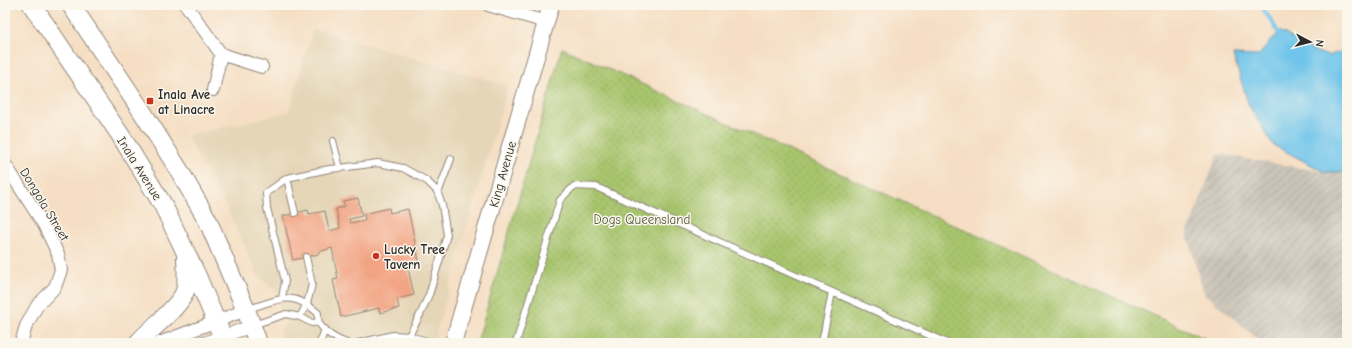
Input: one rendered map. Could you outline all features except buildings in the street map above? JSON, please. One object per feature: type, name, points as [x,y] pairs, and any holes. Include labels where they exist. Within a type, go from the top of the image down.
[{"type":"main road","name":"Inala Avenue","points":[[32,5],[121,136],[163,205],[221,333]]},
{"type":"main road","points":[[71,5],[145,116],[179,170],[208,221],[258,343]]},
{"type":"main road","points":[[138,343],[174,307],[184,294],[186,289],[186,253]]},
{"type":"street","points":[[186,5],[221,54],[262,67]]},
{"type":"street","points":[[488,5],[546,22]]},
{"type":"street","name":"King Avenue","points":[[453,343],[551,5]]},
{"type":"street","points":[[213,90],[221,54]]},
{"type":"street","name":"Dongola Street","points":[[5,164],[44,225],[58,254],[61,270],[55,287],[37,306],[26,326],[20,343]]},
{"type":"street","points":[[204,343],[249,318]]},
{"type":"street","points":[[159,343],[221,333],[249,318]]},
{"type":"street","points":[[13,343],[20,343]]},
{"type":"lane","points":[[333,141],[340,168]]},
{"type":"lane","points":[[438,193],[451,159]]},
{"type":"lane","points":[[282,298],[285,281],[267,208],[266,193],[287,178],[329,169],[378,163],[403,168],[427,181],[438,193],[442,205],[447,235],[430,292],[405,343]]},
{"type":"lane","points":[[287,178],[295,213]]},
{"type":"lane","points":[[516,343],[560,200],[574,186],[596,187],[947,343]]},
{"type":"lane","points":[[300,317],[307,304],[312,284],[306,257]]},
{"type":"lane","points":[[822,343],[832,292]]},
{"type":"lane","points":[[249,318],[282,298],[291,298],[307,304],[318,313],[319,322],[325,329],[338,340],[347,343]]},
{"type":"lane","points":[[249,318],[286,314],[300,317],[312,323],[319,322]]},
{"type":"lane","points":[[320,343],[325,329]]},
{"type":"lane","points":[[358,343],[393,335],[409,336],[434,343]]},
{"type":"shaded area","points":[[313,29],[508,86],[433,343],[284,343],[280,332],[285,323],[273,289],[259,277],[228,211],[186,136],[289,112]]},
{"type":"shaded area","points":[[1218,154],[1325,172],[1347,172],[1347,343],[1262,343],[1204,293],[1187,234]]},
{"type":"green space","name":"Dogs Queensland","points":[[562,48],[1215,343],[477,343]]},
{"type":"water","points":[[1280,31],[1312,50],[1328,56],[1347,49],[1347,172],[1325,172],[1273,145],[1249,106],[1233,55],[1258,56]]},
{"type":"waterway","points":[[1264,5],[1264,11],[1281,37]]},
{"type":"place","name":"Inala Ave at Linacre","points":[[150,101]]},
{"type":"place","name":"Lucky Tree Tavern","points":[[376,256]]}]
